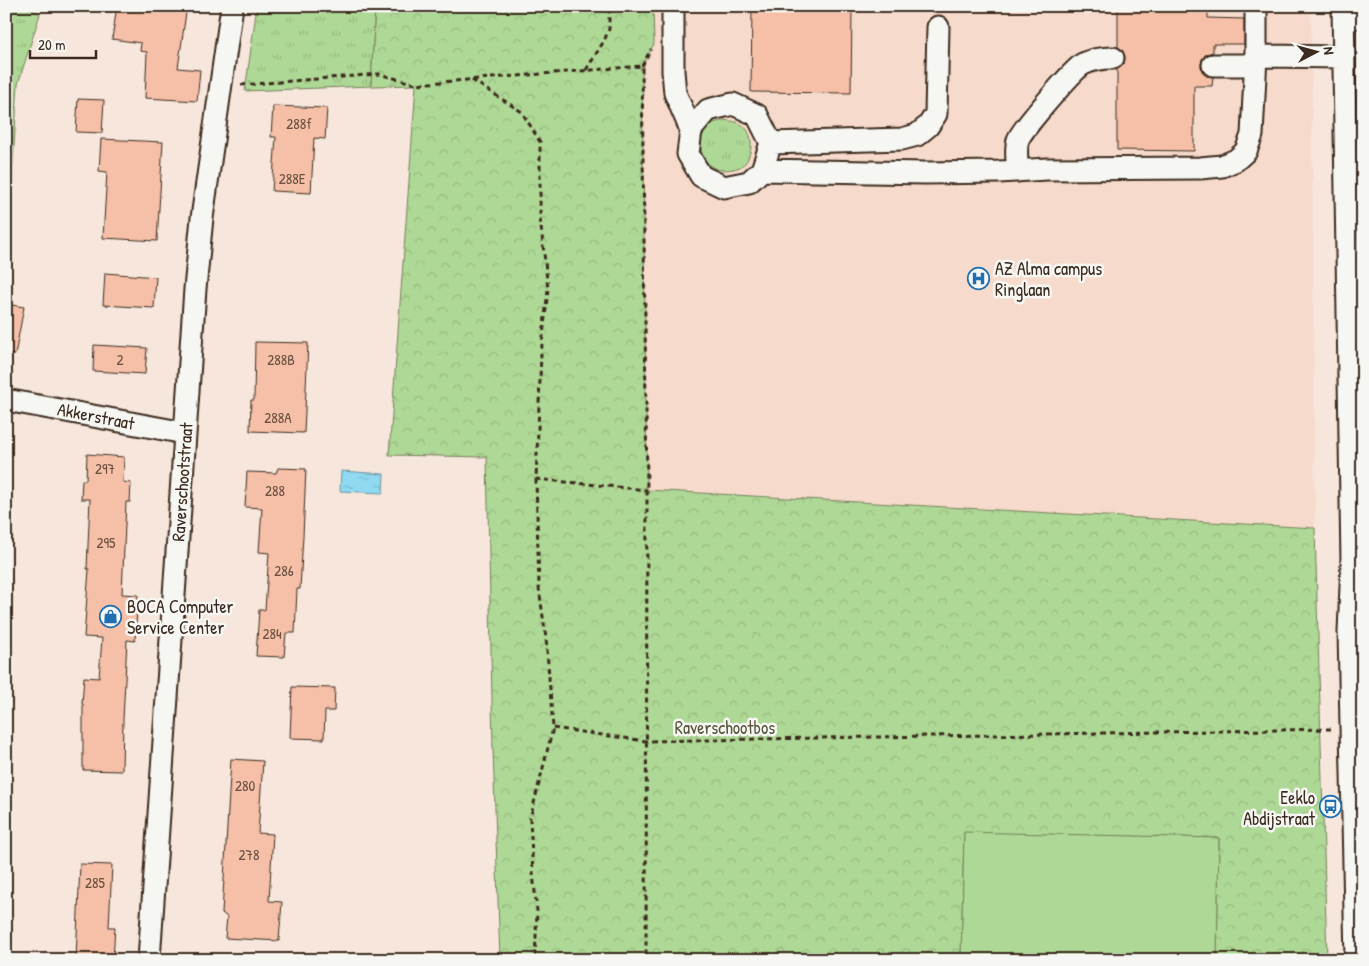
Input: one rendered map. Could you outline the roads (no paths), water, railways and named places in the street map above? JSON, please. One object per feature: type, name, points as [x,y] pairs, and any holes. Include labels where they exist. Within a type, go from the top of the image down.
[{"type":"street","name":"Raverschootstraat","points":[[149,960],[185,433],[202,218],[232,6]]},
{"type":"street","points":[[672,6],[674,93],[691,130],[688,154],[701,176],[724,187],[749,182],[762,170],[770,143],[756,115],[733,104],[708,110],[691,130]]},
{"type":"street","points":[[762,170],[886,173],[1200,168],[1222,166],[1236,160],[1246,151],[1252,135],[1256,60],[1256,6]]},
{"type":"street","points":[[1356,960],[1357,729],[1349,632],[1352,563],[1343,15],[1363,11]]},
{"type":"street","points":[[770,143],[902,139],[917,135],[928,126],[936,114],[938,27]]},
{"type":"street","points":[[1213,65],[1256,60],[1344,56]]},
{"type":"street","points":[[1018,171],[1018,139],[1029,122],[1081,65],[1097,58],[1113,58]]},
{"type":"street","name":"Akkerstraat","points":[[6,400],[185,433]]},
{"type":"water","points":[[341,471],[384,474],[383,493],[340,491]]},
{"type":"place","name":"AZ Alma campus Ringlaan","points":[[979,278]]},
{"type":"place","name":"BOCA Computer Service Center","points":[[111,616]]},
{"type":"place","name":"Eeklo Abdijstraat","points":[[1331,807]]},
{"type":"park label","name":"Raverschootbos","points":[[725,727]]}]
